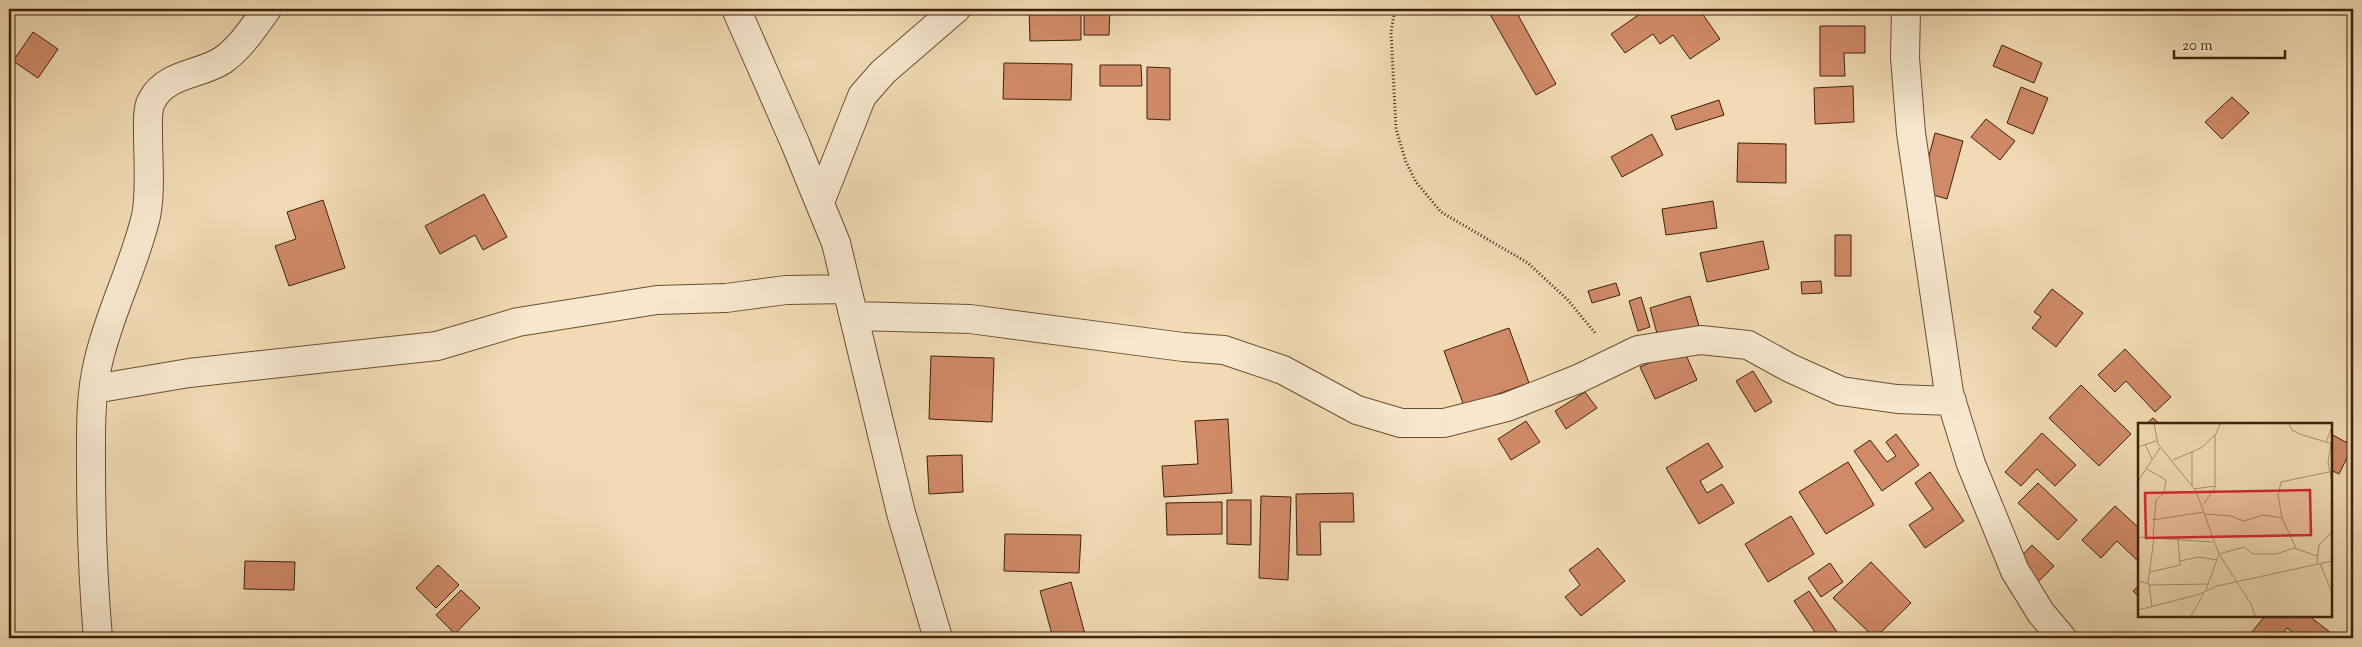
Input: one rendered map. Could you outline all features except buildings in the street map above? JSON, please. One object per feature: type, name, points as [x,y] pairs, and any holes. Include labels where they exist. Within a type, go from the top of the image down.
[{"type":"street","points":[[98,638],[94,593],[91,498],[91,423],[94,389],[97,364],[146,215],[148,118],[151,100],[164,87],[183,74],[203,70],[222,60],[246,39],[266,9]]},
{"type":"street","points":[[736,9],[836,243],[901,513],[938,638]]},
{"type":"street","points":[[820,202],[862,96],[883,72],[956,9]]},
{"type":"street","points":[[1906,9],[1905,58],[1911,133],[1929,265],[1952,400],[1971,464],[2015,571],[2041,614],[2062,638]]},
{"type":"street","points":[[94,389],[189,373],[437,346],[518,322],[647,301],[726,298],[786,290],[847,289]]},
{"type":"street","points":[[854,316],[970,319],[1112,338],[1224,350],[1283,370],[1357,410],[1401,423],[1444,423],[1508,407],[1578,379],[1638,350],[1702,340],[1748,346],[1790,368],[1841,391],[1897,399],[1952,400]]},
{"type":"path","points":[[1395,9],[1391,32],[1396,129],[1406,162],[1416,182],[1441,212],[1528,263],[1567,299],[1618,360]]}]
